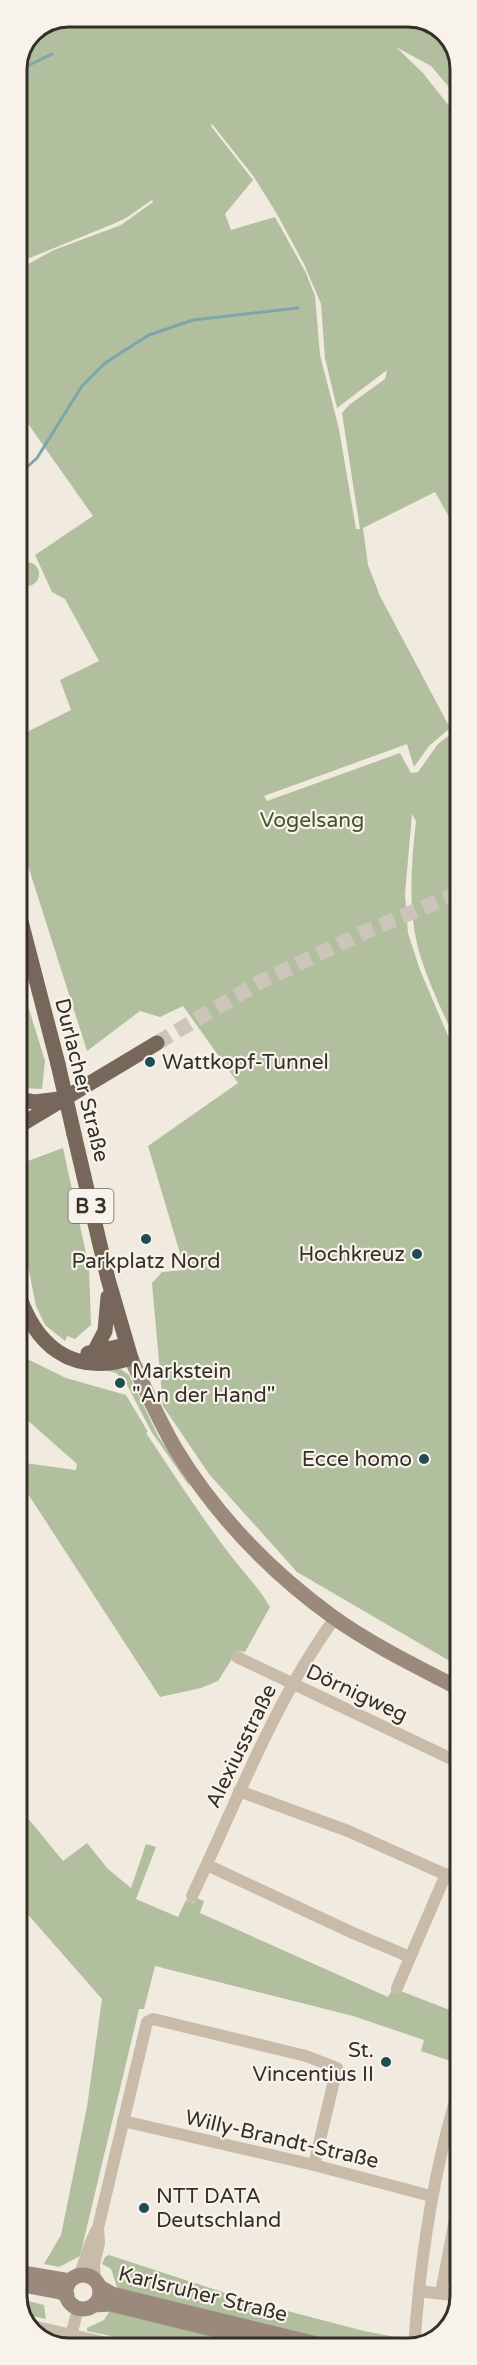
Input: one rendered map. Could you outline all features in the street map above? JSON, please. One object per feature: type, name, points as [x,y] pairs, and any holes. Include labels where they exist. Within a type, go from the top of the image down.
[{"type":"main road","name":"Durlacher Straße","points":[[27,949],[108,1279],[129,1352],[154,1410],[175,1448],[211,1498],[262,1556],[295,1587],[335,1618],[450,1683]]},
{"type":"main road","points":[[27,1121],[157,1043]]},
{"type":"main road","points":[[27,1101],[65,1099]]},
{"type":"main road","points":[[94,1352],[105,1331],[108,1279]]},
{"type":"main road","points":[[27,1316],[49,1347],[75,1361],[100,1365],[112,1364],[129,1352]]},
{"type":"main road","points":[[62,1354],[129,1352]]},
{"type":"main road","points":[[27,2274],[72,2284]]},
{"type":"main road","points":[[27,2286],[51,2290],[72,2284],[85,2274],[98,2283],[100,2295],[94,2305],[89,2308],[78,2308],[71,2303],[72,2284]]},
{"type":"main road","name":"Karlsruher Straße","points":[[98,2283],[112,2294],[292,2338]]},
{"type":"main road","name":"Karlsruher Straße","points":[[94,2305],[110,2304],[249,2338]]},
{"type":"street","name":"Alexiusstraße","points":[[192,1896],[269,1727],[335,1618]]},
{"type":"street","name":"Dörnigweg","points":[[237,1657],[450,1758]]},
{"type":"street","points":[[239,1791],[348,1831],[450,1877]]},
{"type":"street","points":[[207,1865],[410,1957]]},
{"type":"street","points":[[397,1988],[446,1875]]},
{"type":"street","points":[[98,2283],[94,2264],[99,2243],[98,2228],[147,2022],[153,2019],[306,2056],[337,2067],[314,2165]]},
{"type":"street","name":"Willy-Brandt-Straße","points":[[123,2121],[314,2165],[431,2196]]},
{"type":"street","points":[[415,2338],[418,2291],[431,2196],[450,2132]]},
{"type":"street","points":[[72,2284],[85,2261],[91,2238],[98,2228]]},
{"type":"street","points":[[441,2293],[450,2246]]},
{"type":"street","points":[[418,2291],[450,2294]]},
{"type":"street","points":[[70,2338],[78,2308]]},
{"type":"street","points":[[41,2328],[84,2338]]},
{"type":"green space","name":"Vogelsang","points":[[69,27],[410,27],[426,31],[438,39],[446,51],[450,64],[450,88],[431,66],[396,47],[423,73],[450,107],[450,518],[435,492],[363,528],[368,565],[380,596],[450,728],[429,746],[414,767],[407,744],[264,796],[267,801],[400,753],[411,773],[418,772],[438,744],[450,735],[450,1029],[429,982],[417,941],[411,890],[416,821],[412,814],[405,894],[408,933],[420,970],[450,1040],[450,1661],[297,1572],[209,1474],[163,1406],[152,1283],[162,1272],[185,1270],[148,1146],[238,1083],[183,1006],[160,1017],[140,1011],[87,1051],[27,862],[27,732],[71,710],[60,680],[99,661],[65,599],[52,592],[35,555],[93,516],[27,422],[27,265],[54,250],[121,225],[153,202],[152,200],[113,224],[27,259],[27,69],[34,46],[39,39],[53,30]],"holes":[[[212,124],[254,177],[304,264],[321,304],[325,358],[337,408],[387,370],[385,379],[349,405],[342,413],[360,529],[356,529],[339,429],[320,355],[315,296],[306,273],[275,217],[231,230],[225,214],[253,180],[211,126]]]},
{"type":"green space","points":[[27,562],[38,570],[38,578],[27,586]]},
{"type":"green space","points":[[27,1002],[45,1061],[42,1089],[27,1088]]},
{"type":"green space","points":[[63,1148],[89,1267],[91,1325],[75,1339],[67,1336],[65,1341],[45,1325],[36,1306],[27,1261],[27,1161]]},
{"type":"green space","points":[[27,1359],[66,1378],[126,1395],[148,1432],[146,1433],[196,1508],[270,1607],[245,1652],[237,1651],[218,1681],[201,1688],[160,1697],[27,1492],[27,1463],[76,1470],[77,1464],[27,1420]]},
{"type":"green space","points":[[119,1368],[129,1375],[158,1436],[188,1480],[190,1487],[151,1431],[125,1381],[116,1373],[105,1370]]},
{"type":"green space","points":[[27,1817],[63,1861],[87,1843],[108,1869],[131,1888],[146,1844],[156,1847],[136,1899],[178,1917],[186,1900],[194,1903],[196,1898],[204,1901],[200,1913],[388,1997],[393,1988],[450,2010],[450,2061],[421,2051],[424,2040],[353,2016],[155,1966],[144,2009],[139,2009],[80,2256],[59,2267],[44,2264],[61,2235],[87,2107],[102,1999],[27,1913]]},
{"type":"green space","points":[[109,2255],[253,2302],[364,2331],[401,2338],[307,2338],[118,2290],[111,2269],[102,2264],[105,2257]]},
{"type":"green space","points":[[27,2301],[44,2305],[46,2319],[33,2316]]},
{"type":"green space","points":[[111,2309],[233,2338],[120,2338],[87,2331],[87,2328],[104,2320]]},
{"type":"waterway","points":[[27,66],[52,54]]},
{"type":"waterway","points":[[27,467],[37,458],[82,386],[105,363],[149,335],[193,320],[298,308]]},
{"type":"tunnel","points":[[157,1043],[260,982],[365,932],[450,896]]},
{"type":"place","name":"Wattkopf-Tunnel","points":[[150,1062]]},
{"type":"place","name":"Parkplatz Nord","points":[[146,1239]]},
{"type":"place","name":"Hochkreuz","points":[[417,1254]]},
{"type":"place","name":"Markstein \"An der Hand\"","points":[[120,1383]]},
{"type":"place","name":"Ecce homo","points":[[424,1459]]},
{"type":"place","name":"St. Vincentius II","points":[[386,2062]]},
{"type":"place","name":"NTT DATA Deutschland","points":[[144,2208]]}]
